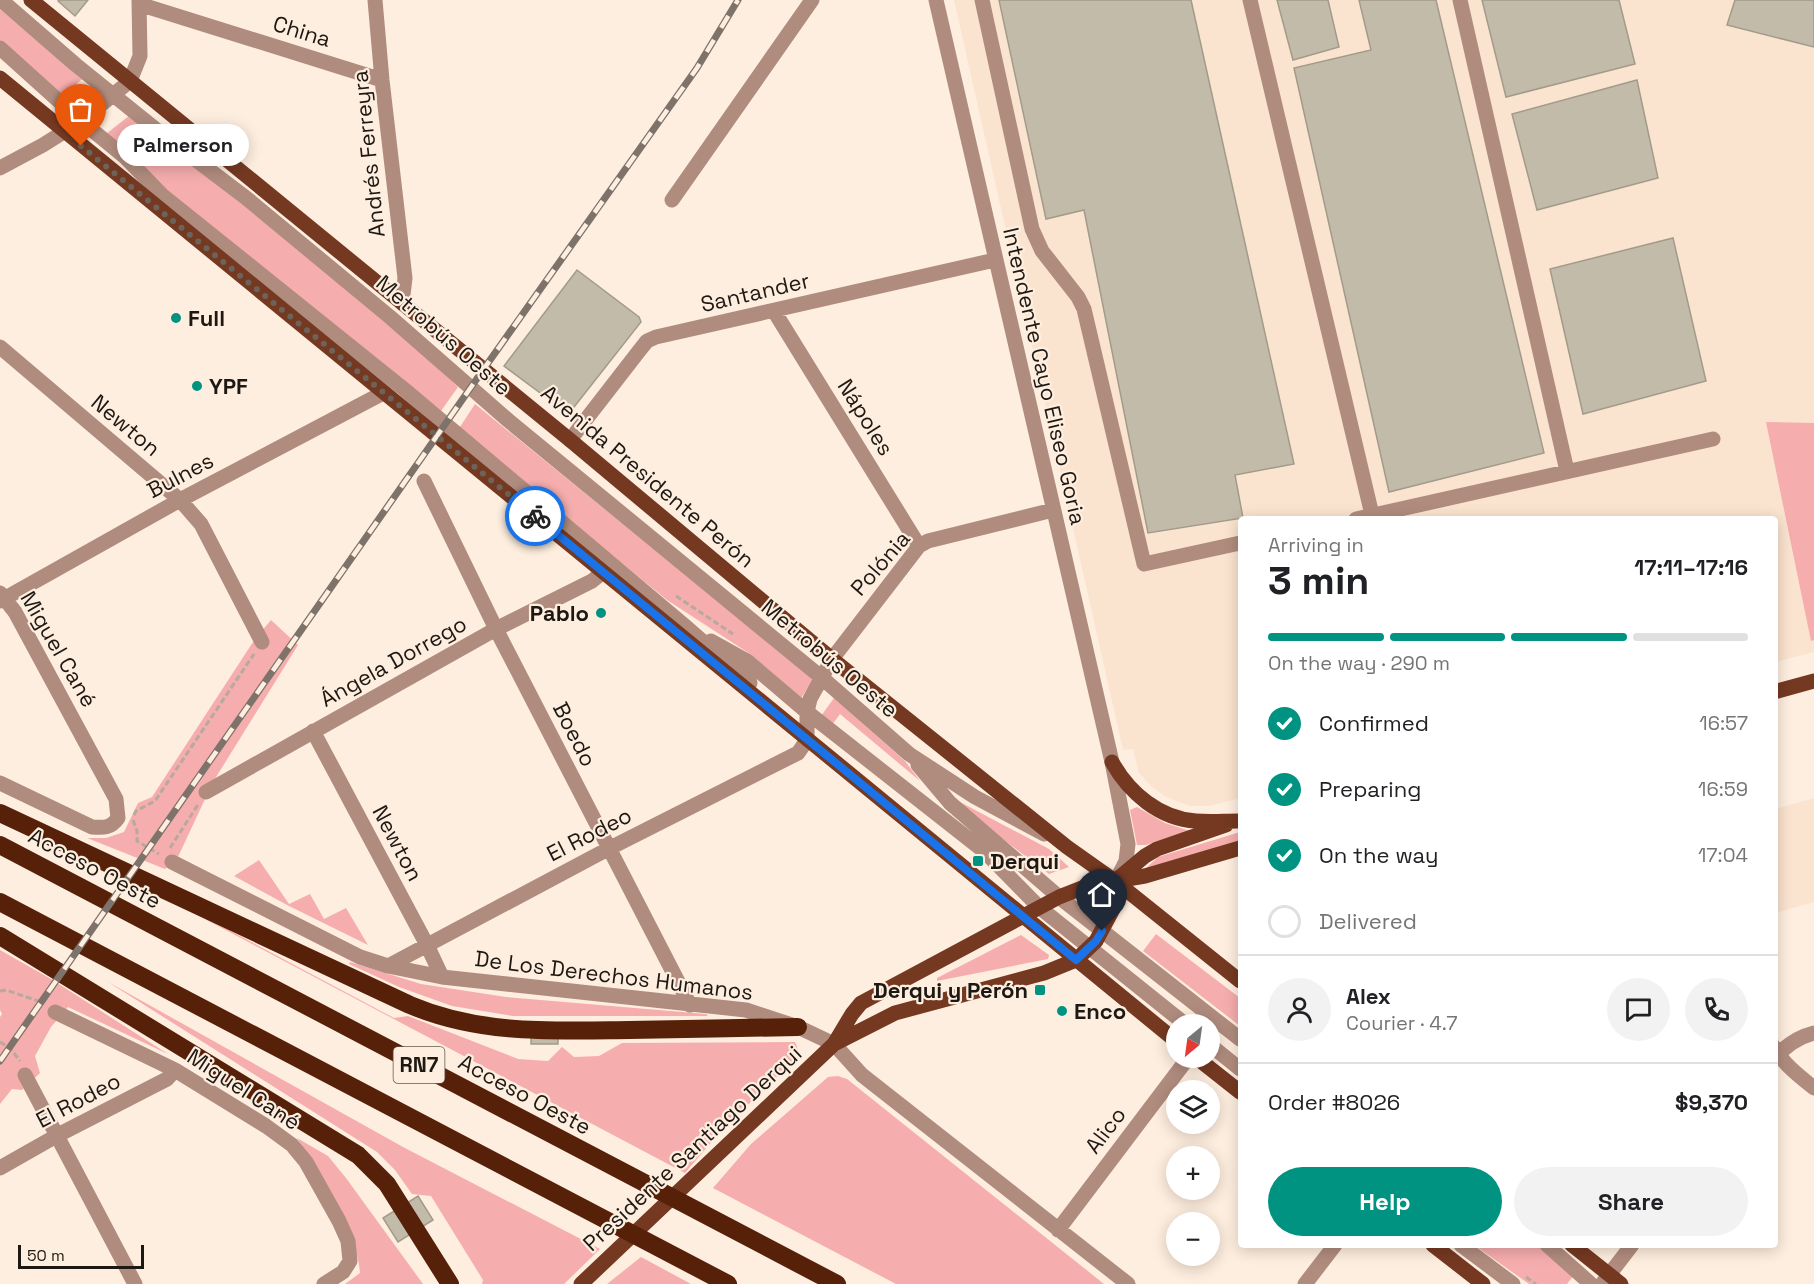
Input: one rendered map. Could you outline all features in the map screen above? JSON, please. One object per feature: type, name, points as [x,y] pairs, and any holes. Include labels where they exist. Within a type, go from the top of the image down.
[{"type":"highway","points":[[0,813],[410,1005],[445,1018],[496,1028],[544,1032],[798,1027]]},
{"type":"highway","name":"Acceso Oeste","points":[[0,845],[837,1284]]},
{"type":"highway","name":"RN7","points":[[0,902],[728,1284]]},
{"type":"highway","points":[[0,936],[358,1155],[387,1184],[450,1284]]},
{"type":"main road","name":"Avenida Presidente Perón","points":[[31,0],[570,440],[832,659],[1067,847],[1115,881],[1238,979]]},
{"type":"main road","points":[[0,78],[1166,1033]]},
{"type":"main road","points":[[1778,691],[1814,681]]},
{"type":"main road","points":[[1112,762],[1122,780],[1135,793],[1174,817],[1195,821],[1238,821]]},
{"type":"main road","points":[[1115,881],[1144,856],[1157,849],[1238,821]]},
{"type":"main road","name":"Presidente Santiago Derqui","points":[[581,1284],[834,1044],[861,1003],[1059,897],[1087,886],[1145,876],[1238,849]]},
{"type":"main road","name":"Presidente Santiago Derqui","points":[[834,1044],[895,1013],[1044,973],[1076,960],[1102,931],[1113,909],[1115,881]]},
{"type":"main road","points":[[1210,1068],[1238,1090]]},
{"type":"main road","points":[[1437,1248],[1483,1284]]},
{"type":"main road","points":[[1575,1248],[1610,1281]]},
{"type":"street","name":"Metrobús Oeste","points":[[1,0],[163,135],[244,197],[381,309],[509,421],[821,677],[909,754],[975,797],[1067,847]]},
{"type":"street","name":"Andrés Ferreyra","points":[[375,0],[405,278],[402,303]]},
{"type":"street","points":[[672,200],[812,0]]},
{"type":"street","name":"Intendente Cayo Eliseo Goria","points":[[936,0],[1112,762],[1128,844],[1126,861],[1115,881]]},
{"type":"street","points":[[982,0],[1032,229],[1042,251],[1078,297],[1084,309],[1144,564],[1238,543]]},
{"type":"street","points":[[1250,0],[1373,516]]},
{"type":"street","points":[[1460,0],[1567,471]]},
{"type":"street","points":[[0,168],[81,121],[130,81],[140,56],[139,2]]},
{"type":"street","name":"China","points":[[139,2],[382,80]]},
{"type":"street","points":[[0,48],[125,157],[162,195],[405,390],[685,626],[774,705],[807,740]]},
{"type":"street","name":"Santander","points":[[570,440],[647,342],[656,337],[995,260]]},
{"type":"street","name":"Nápoles","points":[[774,311],[920,546]]},
{"type":"street","name":"Newton","points":[[0,346],[180,500],[201,524],[262,642]]},
{"type":"street","name":"Bulnes","points":[[2,597],[382,393]]},
{"type":"street","points":[[1377,516],[1713,439]]},
{"type":"street","name":"Boedo","points":[[424,481],[496,629],[690,1005]]},
{"type":"street","name":"Polónia","points":[[807,712],[821,677],[832,659],[920,546],[928,541],[1053,510]]},
{"type":"street","name":"Ángela Dorrego","points":[[206,792],[496,629],[592,581],[603,572]]},
{"type":"street","name":"Miguel Cané","points":[[2,597],[15,612],[116,799],[116,818]]},
{"type":"street","points":[[685,626],[747,661],[807,712],[984,851],[1039,907],[1172,1014]]},
{"type":"street","points":[[807,712],[807,740]]},
{"type":"street","name":"Newton","points":[[313,731],[442,977]]},
{"type":"street","name":"El Rodeo","points":[[388,966],[608,849],[798,753],[807,740]]},
{"type":"street","name":"Metrobús Oeste","points":[[909,754],[950,803],[1059,897],[1158,972],[1238,1037]]},
{"type":"street","points":[[0,783],[92,827],[106,827],[116,818]]},
{"type":"street","name":"De Los Derechos Humanos","points":[[172,862],[360,957],[388,966],[442,977],[746,1011],[798,1027],[834,1044],[862,1075],[1128,1284]]},
{"type":"street","name":"Miguel Cané","points":[[55,1012],[175,1070],[266,1126],[292,1145],[306,1162],[339,1221],[350,1251],[350,1261],[343,1272],[324,1284]]},
{"type":"street","points":[[1778,1053],[1801,1036],[1814,1032]]},
{"type":"street","points":[[1220,1053],[1238,1067]]},
{"type":"street","points":[[1778,1056],[1814,1088]]},
{"type":"street","name":"Alico","points":[[1058,1230],[1180,1068]]},
{"type":"street","name":"El Rodeo","points":[[0,1168],[58,1135],[167,1079],[175,1070]]},
{"type":"street","points":[[25,1075],[135,1284]]},
{"type":"street","points":[[1305,1284],[1333,1248]]},
{"type":"street","points":[[1465,1248],[1513,1284]]},
{"type":"street","points":[[1550,1248],[1591,1284]]},
{"type":"street","points":[[1610,1281],[1630,1248]]},
{"type":"path","points":[[668,591],[735,635]]},
{"type":"path","points":[[206,792],[164,857],[137,841],[133,819],[136,811],[155,801],[262,642]]},
{"type":"path","points":[[116,818],[133,819]]},
{"type":"path","points":[[0,991],[6,990],[42,1002],[55,1012]]},
{"type":"path","points":[[0,1042],[10,1048],[19,1060],[25,1075]]},
{"type":"shaded area","points":[[954,0],[1814,0],[1814,652],[1778,661],[1778,516],[1238,516],[1238,799],[1209,806],[1190,806],[1166,797],[1152,787],[1139,773],[1133,749],[1123,750]]},
{"type":"shaded area","points":[[0,9],[82,79],[62,98],[0,42]]},
{"type":"shaded area","points":[[130,115],[236,189],[396,328],[458,387],[441,411],[166,190],[106,134]]},
{"type":"shaded area","points":[[475,404],[814,679],[801,698],[747,652],[667,600],[458,430]]},
{"type":"shaded area","points":[[1766,422],[1814,423],[1814,640],[1811,641]]},
{"type":"shaded area","points":[[271,620],[298,645],[213,782],[177,859],[165,869],[87,838],[106,838],[124,832],[138,803],[152,797],[255,639]]},
{"type":"shaded area","points":[[834,698],[905,761],[920,781],[840,714],[832,725],[821,716]]},
{"type":"shaded area","points":[[1814,798],[1814,902],[1778,912],[1778,808]]},
{"type":"shaded area","points":[[960,802],[1049,849],[1069,867],[1049,874],[957,804]]},
{"type":"shaded area","points":[[1137,807],[1165,823],[1190,831],[1146,845],[1137,845],[1130,810]]},
{"type":"shaded area","points":[[1238,833],[1238,844],[1143,871],[1158,857]]},
{"type":"shaded area","points":[[259,860],[289,904],[310,894],[324,919],[346,908],[368,945],[234,876]]},
{"type":"shaded area","points":[[146,886],[394,1018],[408,1016],[518,1059],[548,1061],[562,1047],[574,1057],[599,1056],[622,1043],[795,1042],[800,1054],[720,1132],[685,1173]]},
{"type":"shaded area","points":[[1156,934],[1238,996],[1238,1024],[1143,951]]},
{"type":"shaded area","points":[[1021,935],[1049,955],[1048,959],[937,981],[937,978]]},
{"type":"shaded area","points":[[0,950],[51,979],[168,1054],[68,1007],[51,1027],[35,1056],[40,1073],[22,1090],[12,1089],[0,1104],[0,1017],[2,1014],[0,1010]]},
{"type":"shaded area","points":[[350,962],[421,984],[506,997],[706,1014],[708,1016],[513,1016],[452,1006],[399,987],[349,964]]},
{"type":"shaded area","points":[[108,982],[403,1147],[600,1249],[564,1284],[482,1284],[483,1280],[431,1196],[412,1194],[395,1170],[377,1152]]},
{"type":"shaded area","points":[[838,1076],[847,1079],[1104,1284],[896,1284],[713,1188],[751,1144],[828,1077]]},
{"type":"shaded area","points":[[297,1138],[328,1156],[423,1284],[345,1284],[360,1273],[352,1238],[336,1203]]},
{"type":"shaded area","points":[[1478,1248],[1543,1248],[1574,1275],[1567,1284],[1529,1284]]},
{"type":"shaded area","points":[[641,1257],[691,1284],[607,1284]]},
{"type":"building","points":[[59,0],[88,0],[75,16]]},
{"type":"building","points":[[999,0],[1191,0],[1294,464],[1235,475],[1243,516],[1238,516],[1238,519],[1148,533],[1084,210],[1046,219]]},
{"type":"building","points":[[1277,0],[1328,0],[1339,47],[1293,60]]},
{"type":"building","points":[[1359,0],[1436,0],[1544,453],[1389,492],[1294,68],[1371,50]]},
{"type":"building","points":[[1482,0],[1619,0],[1635,64],[1506,97]]},
{"type":"building","points":[[1735,0],[1814,0],[1814,47],[1727,25]]},
{"type":"building","points":[[1637,80],[1658,178],[1537,210],[1512,114]]},
{"type":"building","points":[[1673,238],[1706,381],[1583,414],[1550,269]]},
{"type":"building","points":[[577,270],[639,317],[641,322],[574,407],[563,410],[504,366]]},
{"type":"building","points":[[531,1025],[558,1026],[558,1044],[531,1044]]},
{"type":"building","points":[[418,1196],[433,1220],[398,1242],[383,1218]]},
{"type":"railway","points":[[0,1061],[697,68],[738,0]]},
{"type":"way so far","points":[[81,146],[535,516]]},
{"type":"place","name":"Palmerson","points":[[81,146]]},
{"type":"place","name":"Full","points":[[176,318]]},
{"type":"place","name":"YPF","points":[[197,386]]},
{"type":"place","name":"Pablo","points":[[601,613]]},
{"type":"place","name":"Derqui","points":[[978,861]]},
{"type":"place","name":"Derqui y Perón","points":[[1040,990]]},
{"type":"place","name":"Enco","points":[[1062,1011]]},
{"type":"route","points":[[535,516],[1076,960],[1096,941],[1102,931]]}]
